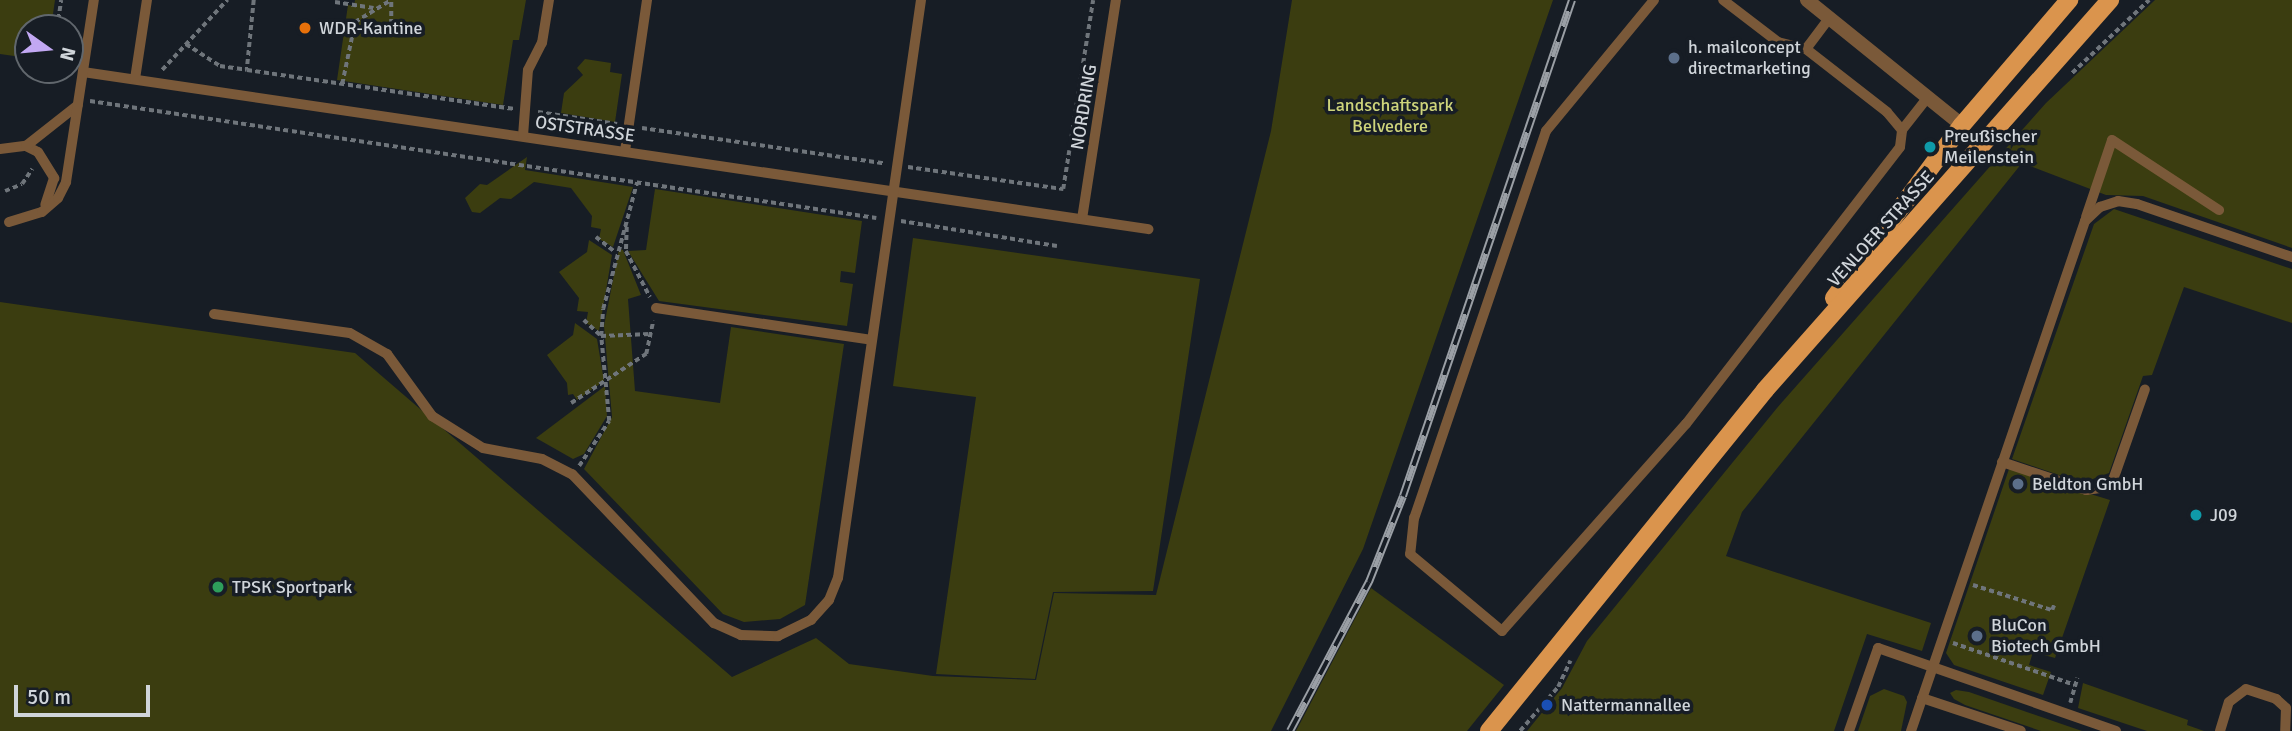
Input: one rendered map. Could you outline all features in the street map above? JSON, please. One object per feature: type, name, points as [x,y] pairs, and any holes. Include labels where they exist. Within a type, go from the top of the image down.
[{"type":"main road","name":"VENLOER STRASSE","points":[[1489,731],[1765,390],[1962,125],[2068,0]]},
{"type":"main road","name":"VENLOER STRASSE","points":[[1765,390],[2109,0]]},
{"type":"main road","points":[[1962,125],[1985,142]]},
{"type":"street","points":[[1807,0],[1962,125]]},
{"type":"lane","points":[[84,65],[94,0]]},
{"type":"lane","points":[[135,79],[146,0]]},
{"type":"lane","points":[[523,136],[527,111],[528,70],[542,43],[549,0]]},
{"type":"lane","points":[[625,151],[647,0]]},
{"type":"lane","points":[[214,314],[350,333],[387,354],[432,416],[483,448],[542,459],[572,474],[714,623],[741,635],[778,636],[811,620],[829,600],[838,578],[921,0]]},
{"type":"lane","name":"NORDRING","points":[[1082,219],[1116,0]]},
{"type":"lane","points":[[1654,0],[1546,131],[1414,518],[1410,554],[1502,631],[1686,424],[1900,147],[1902,130],[1928,97]]},
{"type":"lane","points":[[1723,0],[1777,42],[1806,49],[1902,130]]},
{"type":"lane","points":[[1806,49],[1829,18]]},
{"type":"lane","name":"OSTSTRASSE","points":[[84,72],[1147,229]]},
{"type":"lane","points":[[9,222],[41,212],[66,182],[81,84]]},
{"type":"lane","points":[[0,149],[26,146],[79,102]]},
{"type":"lane","points":[[1911,731],[2112,139],[2219,209]]},
{"type":"lane","points":[[26,146],[38,152],[54,178],[53,192],[41,212]]},
{"type":"lane","points":[[2085,221],[2109,204],[2137,204],[2292,257]]},
{"type":"lane","points":[[656,308],[872,340]]},
{"type":"lane","points":[[2002,462],[2086,490],[2100,488],[2113,480],[2145,389]]},
{"type":"lane","points":[[1849,731],[1878,648],[2116,731]]},
{"type":"lane","points":[[2220,731],[2229,702],[2246,689],[2276,699],[2286,708],[2285,731]]},
{"type":"lane","points":[[1922,698],[2021,731]]},
{"type":"path","points":[[151,81],[227,0]]},
{"type":"path","points":[[247,70],[254,0]]},
{"type":"path","points":[[342,84],[355,22],[391,0],[391,33]]},
{"type":"path","points":[[186,44],[220,66],[1063,190],[1093,0]]},
{"type":"path","points":[[2069,75],[2149,0]]},
{"type":"path","points":[[335,2],[374,8]]},
{"type":"path","points":[[79,102],[637,182],[1057,246]]},
{"type":"path","points":[[5,191],[28,177],[38,152]]},
{"type":"path","points":[[572,474],[609,421],[601,336],[615,252],[627,225],[637,182]]},
{"type":"path","points":[[572,403],[646,354],[656,308],[626,251],[627,225]]},
{"type":"path","points":[[596,237],[615,252]]},
{"type":"path","points":[[584,320],[601,336],[650,334]]},
{"type":"path","points":[[1961,581],[2052,610],[2054,605]]},
{"type":"path","points":[[1941,639],[2075,685]]},
{"type":"path","points":[[1520,731],[1558,687],[1573,656]]},
{"type":"green space","points":[[0,0],[55,0],[53,14],[14,14],[14,56],[0,54]]},
{"type":"green space","points":[[355,0],[526,0],[519,40],[513,40],[503,105],[337,80],[348,5],[354,6]]},
{"type":"green space","name":"Landschaftspark Belvedere","points":[[1292,0],[1553,0],[1363,549],[1271,731],[0,731],[0,302],[355,353],[732,677],[816,638],[849,664],[933,676],[1036,680],[1054,593],[1156,595],[1271,131]]},
{"type":"green space","points":[[2155,0],[2292,0],[2292,248],[2143,196],[2106,195],[2022,163],[1742,512],[1726,556],[1931,623],[1922,651],[1867,634],[1834,731],[1527,731],[1562,688],[1587,641],[1777,408],[2046,103]]},
{"type":"green space","points":[[585,59],[611,63],[610,72],[622,74],[615,122],[561,113],[564,93],[583,75],[577,68]]},
{"type":"green space","points":[[527,157],[525,170],[633,187],[613,247],[599,239],[601,229],[591,227],[592,216],[571,188],[534,182],[511,199],[500,198],[480,213],[472,212],[465,198],[480,184],[487,185]]},
{"type":"green space","points":[[655,189],[862,221],[855,273],[841,271],[840,282],[853,284],[847,326],[659,301],[628,251],[646,250]]},
{"type":"green space","points":[[2114,209],[2292,269],[2292,323],[2184,287],[2152,375],[2143,376],[2109,473],[2082,483],[2012,459],[2094,224]]},
{"type":"green space","points":[[913,238],[1200,279],[1153,591],[1053,592],[1035,679],[936,674],[976,397],[893,386]]},
{"type":"green space","points":[[589,240],[612,255],[599,331],[586,323],[588,312],[577,311],[579,298],[559,272],[587,252]]},
{"type":"green space","points":[[619,249],[623,250],[641,295],[628,299],[635,391],[720,403],[731,327],[844,344],[805,605],[780,619],[744,622],[723,614],[584,469],[612,417],[604,326]]},
{"type":"green space","points":[[575,323],[597,339],[604,381],[577,400],[573,394],[568,395],[567,383],[547,355],[573,335]]},
{"type":"green space","points":[[605,386],[607,416],[584,454],[573,459],[536,438]]},
{"type":"green space","points":[[2009,469],[2110,500],[2055,658],[2033,652],[2029,665],[2051,672],[2043,695],[1954,665],[1946,653]]},
{"type":"green space","points":[[1371,588],[1504,685],[1467,731],[1296,731]]},
{"type":"green space","points":[[2083,683],[2188,720],[2187,725],[2204,731],[2147,731],[2078,708]]},
{"type":"green space","points":[[1884,689],[1904,696],[1907,702],[1901,731],[1858,731],[1870,696]]},
{"type":"green space","points":[[1956,690],[1969,692],[2082,731],[2041,731],[1965,705],[1954,699],[1950,693]]},
{"type":"railway","points":[[1290,731],[1369,582],[1403,496],[1572,0]]},
{"type":"place","name":"WDR-Kantine","points":[[305,28]]},
{"type":"place","name":"h. mailconcept directmarketing","points":[[1674,58]]},
{"type":"place","name":"Preußischer Meilenstein","points":[[1930,147]]},
{"type":"place","name":"Beldton GmbH","points":[[2018,484]]},
{"type":"place","name":"J09","points":[[2196,515]]},
{"type":"place","name":"TPSK Sportpark","points":[[218,587]]},
{"type":"place","name":"BluCon Biotech GmbH","points":[[1977,636]]},
{"type":"place","name":"Nattermannallee","points":[[1547,705]]}]
